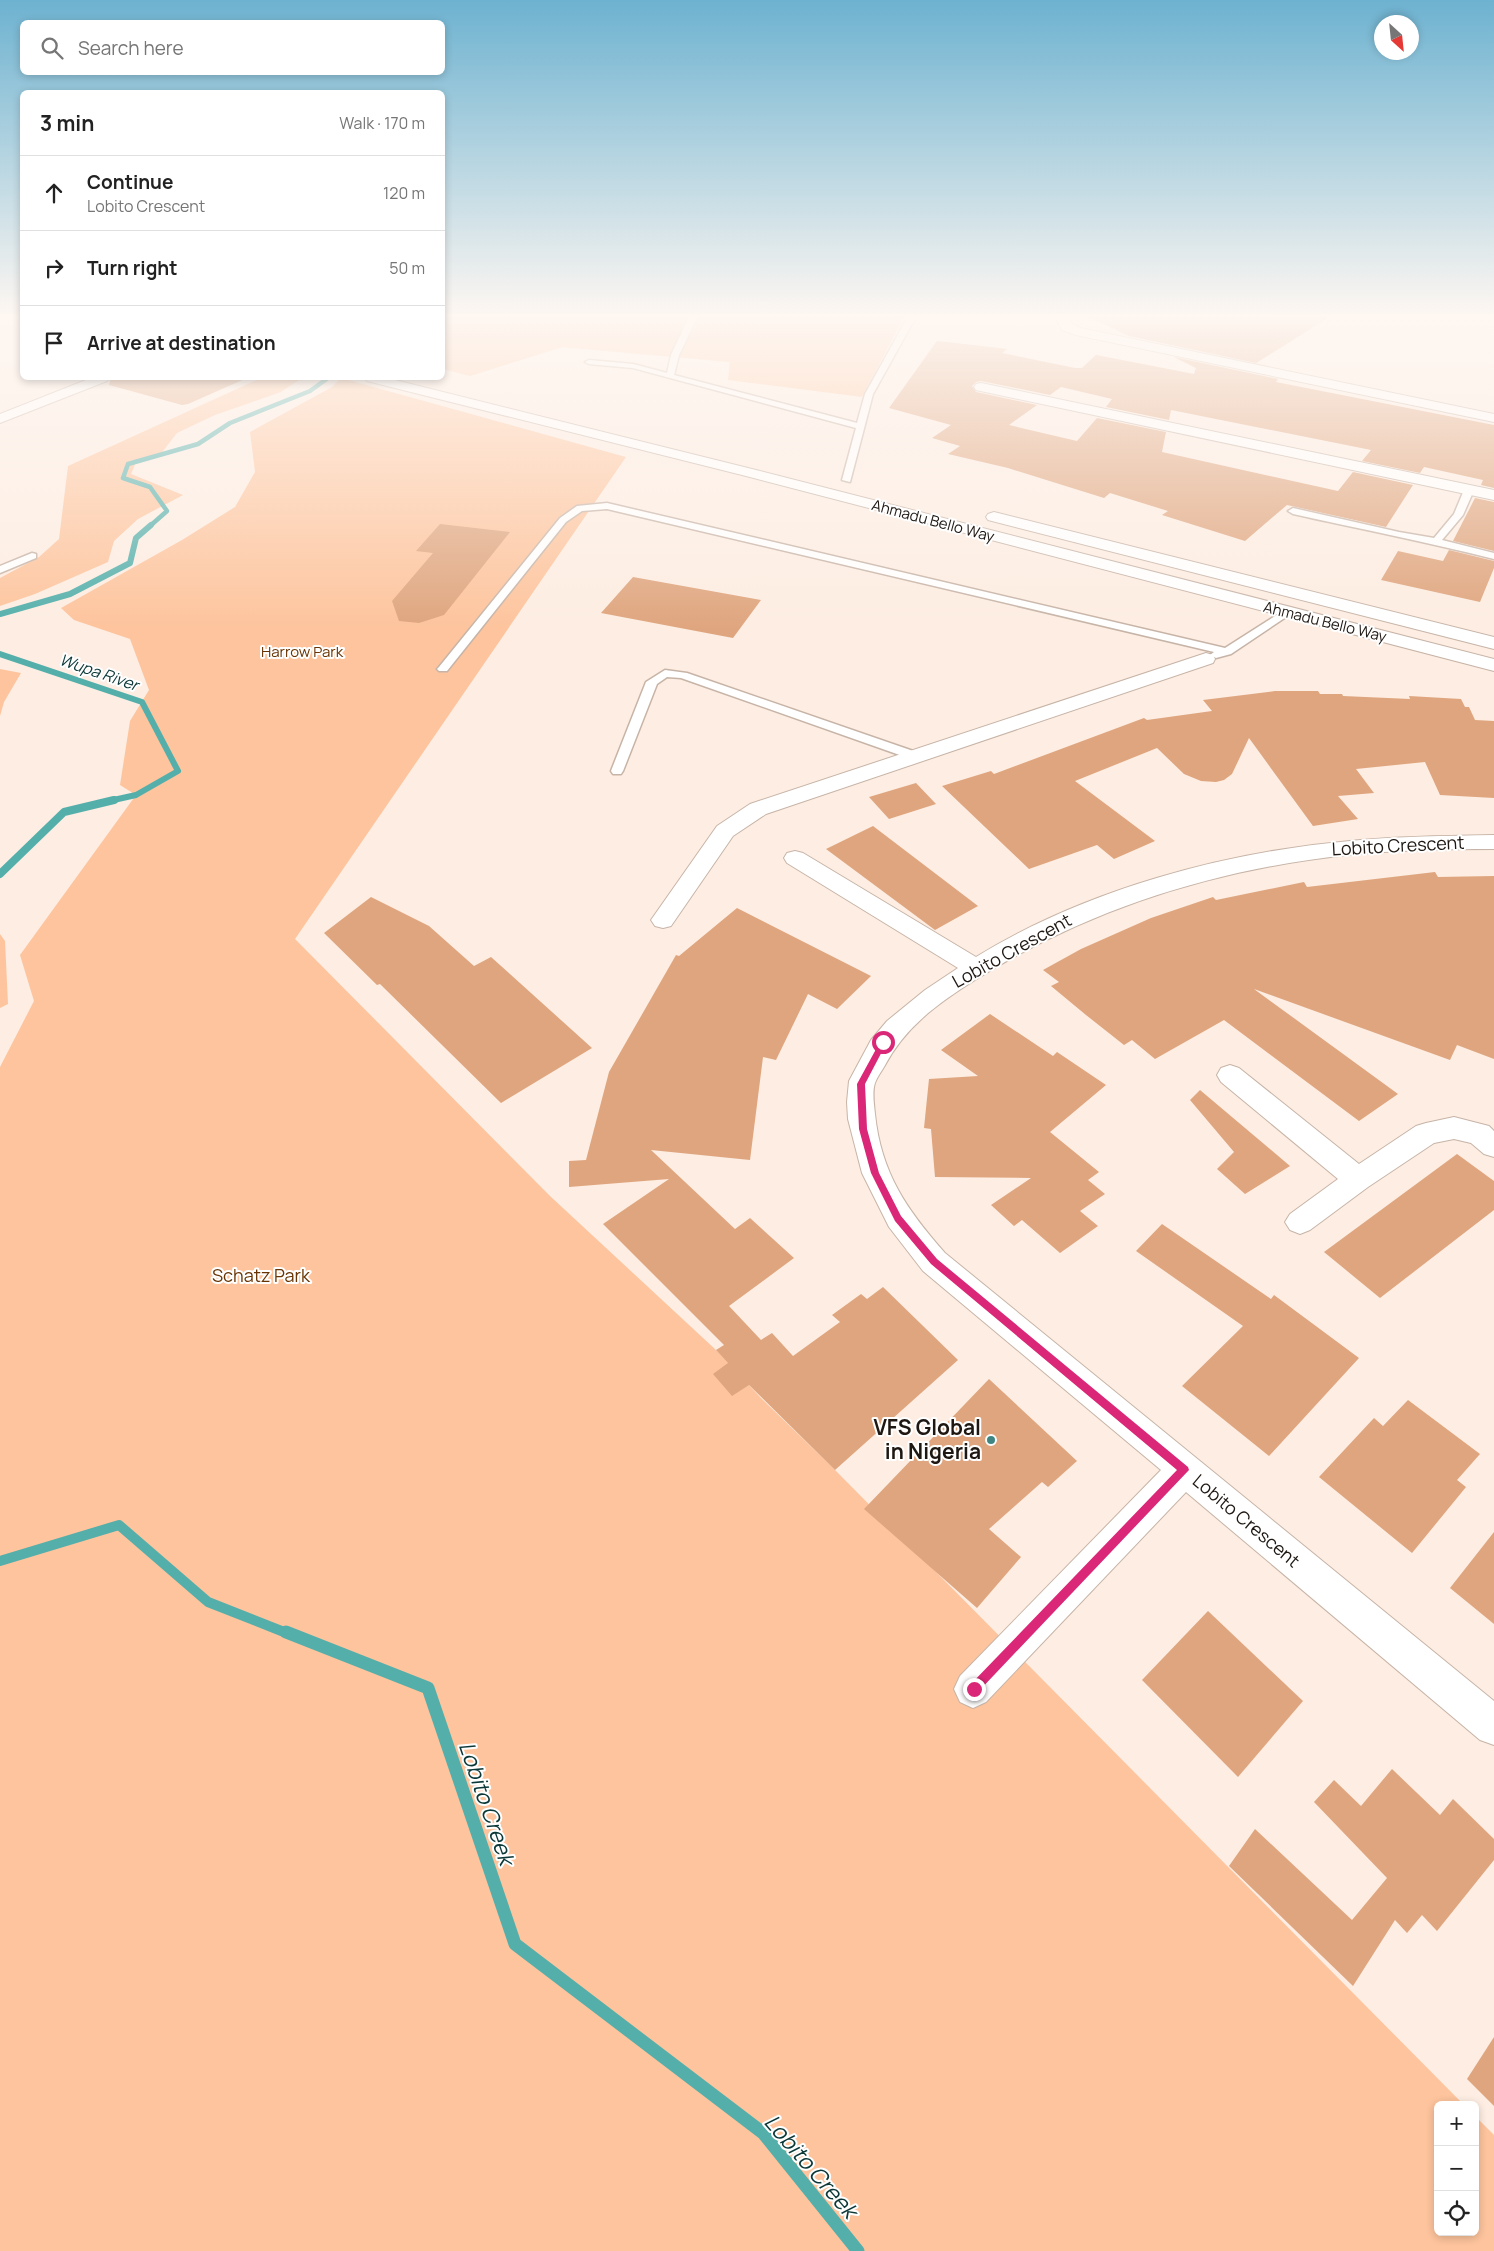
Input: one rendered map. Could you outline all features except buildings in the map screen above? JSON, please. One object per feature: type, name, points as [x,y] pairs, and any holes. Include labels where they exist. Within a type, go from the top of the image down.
[{"type":"street","name":"Ahmadu Bello Way","points":[[541,420],[1494,665]]},
{"type":"street","points":[[1138,420],[1494,495]]},
{"type":"street","name":"Ahmadu Bello Way","points":[[828,476],[867,485]]},
{"type":"street","name":"Ahmadu Bello Way","points":[[982,514],[1494,643]]},
{"type":"street","points":[[663,920],[725,831],[758,809],[1206,659]]},
{"type":"street","name":"Lobito Crescent","points":[[1494,842],[1446,841],[1355,847],[1276,857],[1178,880],[1100,906],[1041,932],[975,967],[920,1005],[883,1042],[861,1084],[863,1129],[875,1173],[898,1218],[934,1262],[1494,1726]]},
{"type":"street","points":[[795,858],[975,967]]},
{"type":"street","points":[[1230,1075],[1358,1179]]},
{"type":"street","points":[[1300,1222],[1358,1179],[1426,1134],[1454,1128],[1479,1134],[1494,1146]]},
{"type":"street","points":[[974,1689],[1184,1470]]},
{"type":"lane","points":[[835,420],[861,427]]},
{"type":"lane","points":[[847,480],[863,420]]},
{"type":"lane","points":[[1436,541],[1458,515],[1469,490]]},
{"type":"lane","points":[[443,669],[563,520],[580,508],[607,506],[1227,652]]},
{"type":"lane","points":[[1293,511],[1399,535],[1436,541],[1494,556]]},
{"type":"lane","points":[[0,570],[32,556]]},
{"type":"lane","points":[[1206,659],[1227,652],[1287,613]]},
{"type":"lane","points":[[617,771],[652,682],[665,673],[683,675],[914,756]]},
{"type":"green space","points":[[169,420],[204,420],[177,433],[160,455],[137,460],[131,474],[183,495],[138,519],[114,541],[108,562],[35,594],[0,606],[0,578],[39,557],[59,539],[68,466]]},
{"type":"green space","points":[[272,420],[493,420],[626,457],[295,939],[550,1196],[716,1350],[760,1397],[835,1470],[1460,2101],[1434,2101],[1434,2236],[1479,2236],[1479,2120],[1494,2135],[1494,2251],[0,2251],[0,1067],[34,1001],[20,955],[136,795],[120,785],[130,721],[149,690],[130,639],[74,620],[61,608],[182,540],[235,507],[255,472],[250,432]]},
{"type":"green space","points":[[0,669],[21,673],[4,702],[0,716]]},
{"type":"green space","points":[[0,934],[5,941],[8,1004],[0,1008]]},
{"type":"waterway","name":"Wupa River","points":[[150,526],[167,511],[150,487],[123,478],[128,464],[198,444],[237,420]]},
{"type":"waterway","name":"Wupa River","points":[[0,614],[70,594],[130,563],[136,538],[151,525]]},
{"type":"waterway","name":"Wupa River","points":[[0,654],[142,702],[178,771],[136,795],[109,801]]},
{"type":"waterway","name":"Wupa River","points":[[0,874],[64,812],[114,800]]},
{"type":"waterway","name":"Lobito Creek","points":[[0,1561],[119,1525],[208,1602],[289,1634]]},
{"type":"waterway","name":"Lobito Creek","points":[[286,1632],[428,1688],[515,1944],[763,2133],[858,2251]]},
{"type":"place","name":"VFS Global in Nigeria","points":[[991,1440]]},
{"type":"route","points":[[883,1042],[861,1084],[863,1129],[875,1173],[898,1218],[934,1262],[1184,1470],[974,1689]]},
{"type":"park label","name":"Harrow Park","points":[[302,652]]},
{"type":"park label","name":"Schatz Park","points":[[261,1276]]}]
